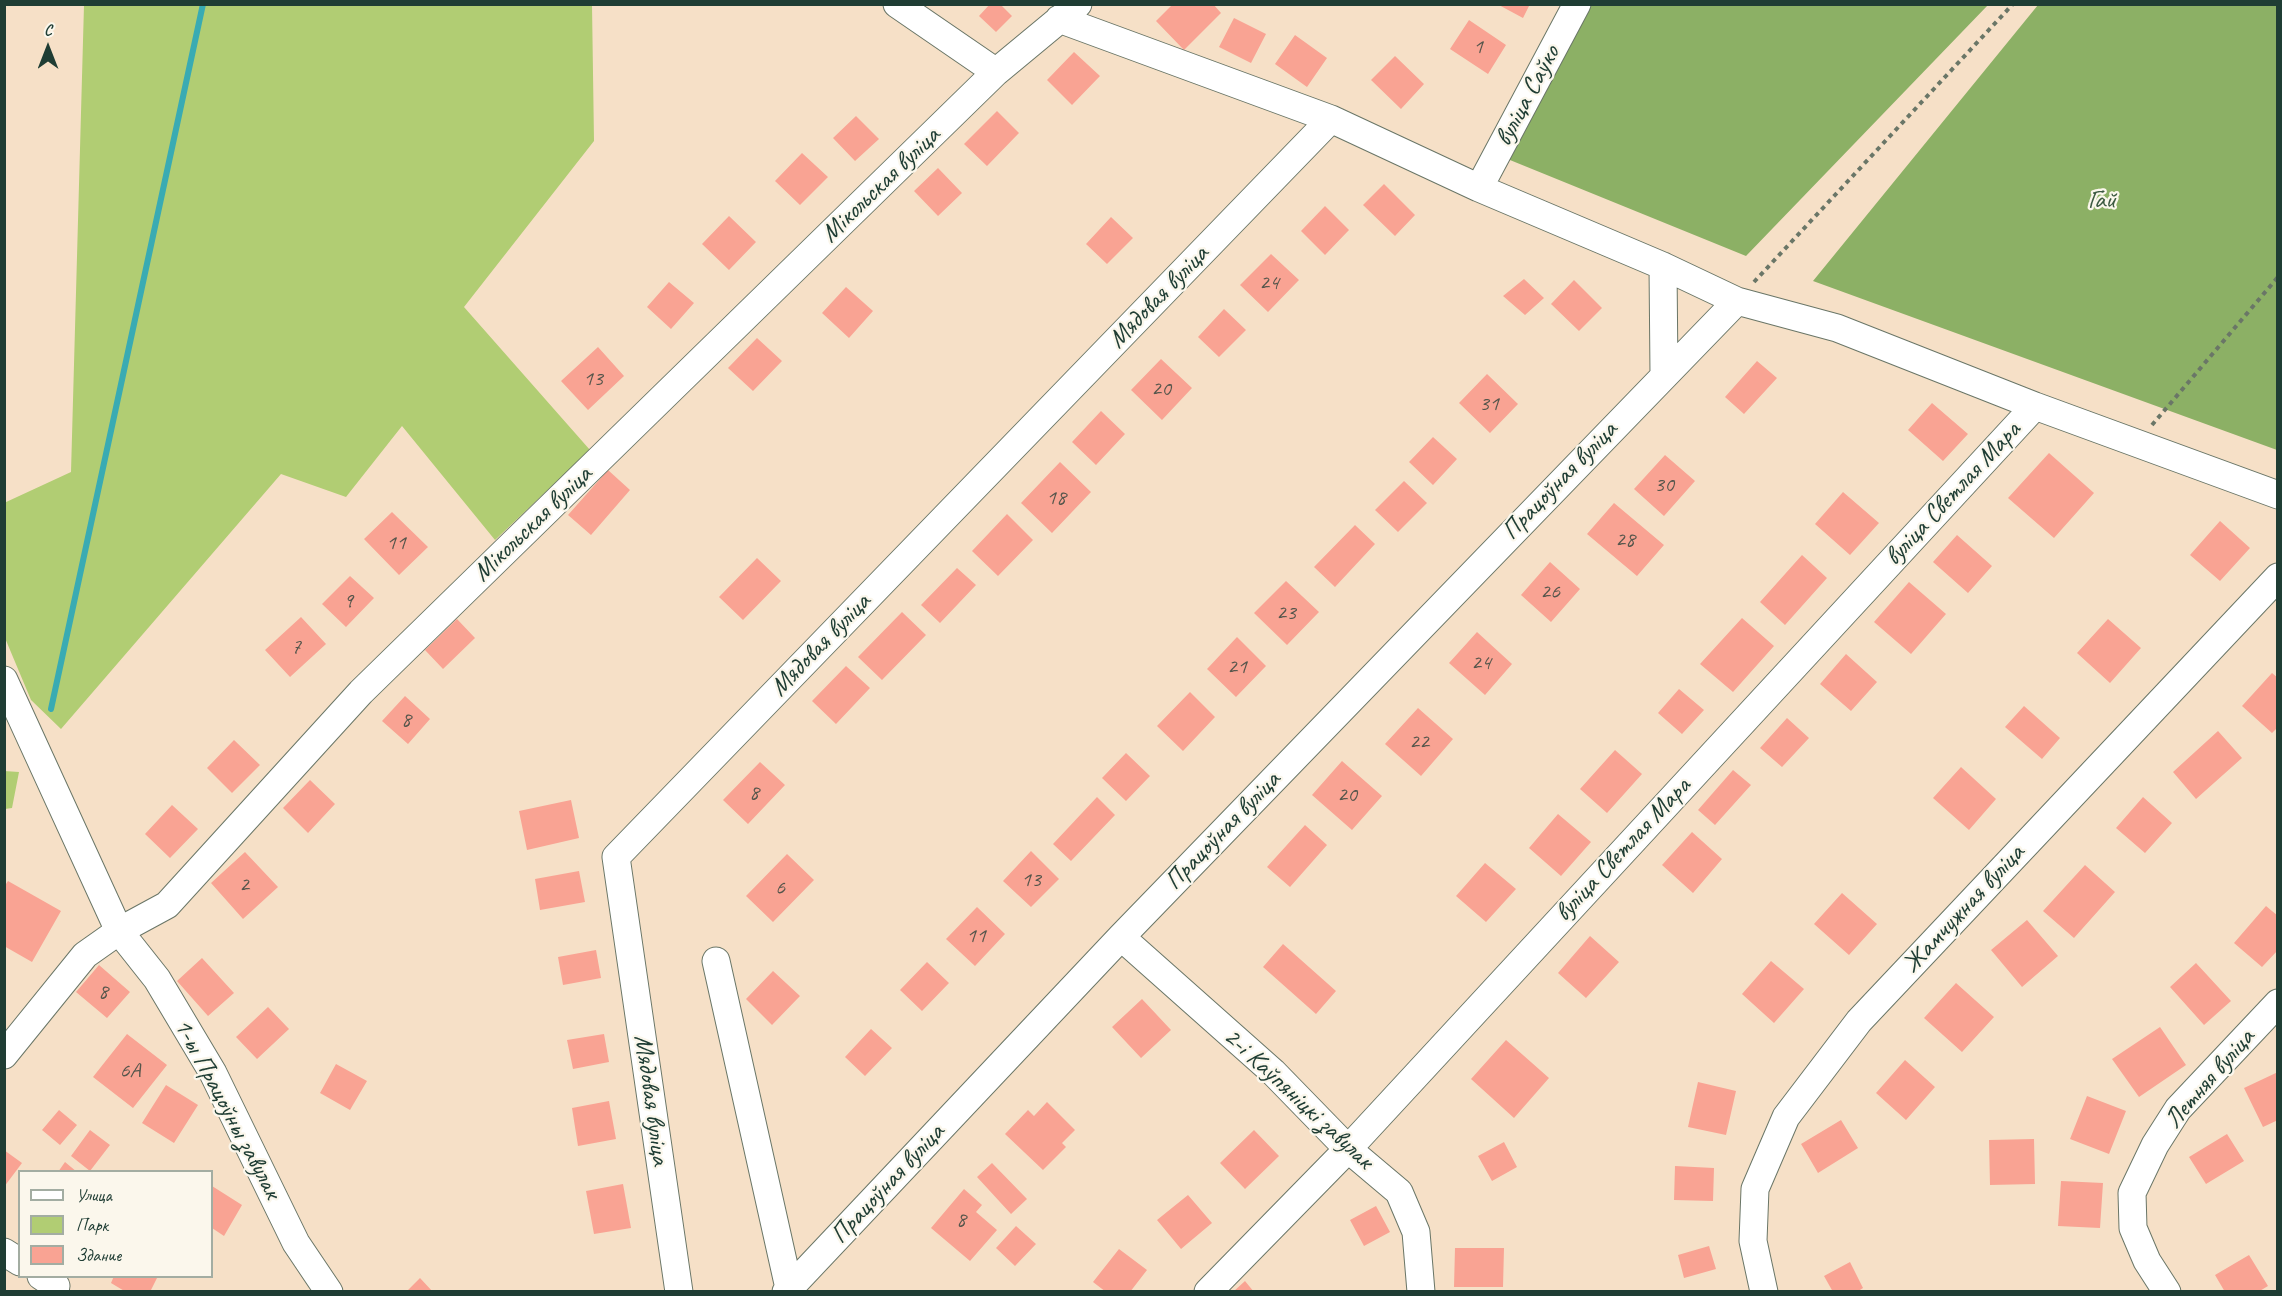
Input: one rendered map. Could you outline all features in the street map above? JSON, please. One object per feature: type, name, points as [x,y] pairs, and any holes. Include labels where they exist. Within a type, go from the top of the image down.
[{"type":"street","points":[[897,4],[996,72]]},
{"type":"street","name":"вуліца Саўко","points":[[1479,188],[1577,4]]},
{"type":"street","points":[[1069,12],[1331,119],[1479,188],[1737,300],[1837,328],[2034,406],[2277,495]]},
{"type":"street","name":"Мікольская вуліца","points":[[4,1055],[86,955],[119,931],[167,905],[361,692],[996,72],[1069,12]]},
{"type":"street","name":"Мядовая вуліца","points":[[679,1292],[616,857],[1331,119]]},
{"type":"street","points":[[1663,266],[1664,374]]},
{"type":"street","name":"Працоўная вуліца","points":[[788,1290],[1121,937],[1737,300]]},
{"type":"street","name":"вуліца Светлая Мара","points":[[1208,1292],[1347,1149],[2034,406]]},
{"type":"street","name":"Жамчужная вуліца","points":[[1764,1292],[1753,1241],[1755,1189],[1786,1117],[1859,1021],[2277,577]]},
{"type":"street","name":"1-ы Працоўны завулак","points":[[4,680],[119,931],[157,979],[213,1073],[296,1243],[329,1292]]},
{"type":"street","name":"2-і Каўпяніцкі завулак","points":[[1121,937],[1273,1072],[1347,1149],[1399,1192],[1416,1232],[1421,1292]]},
{"type":"street","points":[[717,961],[788,1290]]},
{"type":"street","name":"Летняя вуліца","points":[[2167,1292],[2147,1262],[2133,1228],[2132,1193],[2155,1145],[2178,1109],[2277,1003]]},
{"type":"street","points":[[4,1252],[18,1261]]},
{"type":"path","points":[[1737,300],[2013,4]]},
{"type":"path","points":[[2137,443],[2277,277]]},
{"type":"green space","points":[[84,5],[592,5],[594,141],[464,307],[590,450],[495,540],[402,426],[346,497],[281,474],[61,729],[31,700],[5,638],[4,503],[71,472]]},
{"type":"green space","points":[[1588,5],[1988,5],[1746,256],[1505,158]]},
{"type":"green space","name":"Гай","points":[[2038,5],[2277,5],[2277,450],[1813,281]]},
{"type":"green space","points":[[4,771],[19,772],[12,808],[5,809]]},
{"type":"building","points":[[990,4],[1000,4],[1012,16],[996,32],[979,16]]},
{"type":"building","points":[[1173,4],[1213,4],[1221,13],[1184,50],[1156,21]]},
{"type":"building","points":[[1497,4],[1530,4],[1523,18]]},
{"type":"building","points":[[1234,18],[1266,34],[1251,63],[1219,47]]},
{"type":"building","points":[[1469,20],[1506,45],[1488,74],[1450,49]]},
{"type":"building","points":[[1295,35],[1327,58],[1307,87],[1275,64]]},
{"type":"building","points":[[1074,52],[1100,76],[1072,105],[1047,80]]},
{"type":"building","points":[[1395,56],[1424,84],[1401,109],[1371,80]]},
{"type":"building","points":[[997,111],[1019,133],[987,166],[964,144]]},
{"type":"building","points":[[856,116],[879,139],[855,161],[833,138]]},
{"type":"building","points":[[802,153],[828,177],[800,205],[775,181]]},
{"type":"building","points":[[938,168],[962,193],[938,216],[914,191]]},
{"type":"building","points":[[1384,184],[1415,215],[1395,236],[1363,205]]},
{"type":"building","points":[[1325,206],[1349,230],[1325,255],[1301,231]]},
{"type":"building","points":[[729,216],[756,242],[729,270],[702,244]]},
{"type":"building","points":[[1111,217],[1133,238],[1107,264],[1086,244]]},
{"type":"building","points":[[1271,254],[1299,280],[1268,312],[1240,285]]},
{"type":"building","points":[[1524,279],[1544,298],[1525,315],[1503,296]]},
{"type":"building","points":[[1574,280],[1602,308],[1579,331],[1551,304]]},
{"type":"building","points":[[669,282],[694,303],[671,329],[647,307]]},
{"type":"building","points":[[846,287],[873,311],[849,338],[822,313]]},
{"type":"building","points":[[1224,309],[1246,330],[1219,357],[1198,337]]},
{"type":"building","points":[[757,338],[782,361],[753,391],[728,368]]},
{"type":"building","points":[[598,347],[624,376],[588,410],[561,381]]},
{"type":"building","points":[[1161,359],[1192,388],[1162,420],[1131,390]]},
{"type":"building","points":[[1757,361],[1777,378],[1744,414],[1725,397]]},
{"type":"building","points":[[1487,374],[1518,404],[1490,433],[1459,403]]},
{"type":"building","points":[[1932,403],[1968,434],[1943,461],[1908,430]]},
{"type":"building","points":[[1101,411],[1125,434],[1096,465],[1072,442]]},
{"type":"building","points":[[1433,437],[1457,459],[1433,485],[1409,462]]},
{"type":"building","points":[[2049,453],[2094,493],[2054,538],[2008,498]]},
{"type":"building","points":[[1665,455],[1695,481],[1664,516],[1634,489]]},
{"type":"building","points":[[1060,462],[1091,492],[1052,533],[1021,503]]},
{"type":"building","points":[[608,470],[630,490],[591,535],[568,515]]},
{"type":"building","points":[[1404,481],[1427,503],[1398,532],[1375,510]]},
{"type":"building","points":[[1843,492],[1879,523],[1850,555],[1815,524]]},
{"type":"building","points":[[1614,503],[1664,545],[1637,576],[1587,534]]},
{"type":"building","points":[[392,512],[428,547],[399,575],[364,539]]},
{"type":"building","points":[[1007,514],[1033,540],[998,576],[972,551]]},
{"type":"building","points":[[2220,521],[2250,548],[2220,581],[2190,555]]},
{"type":"building","points":[[1355,525],[1375,544],[1335,587],[1314,567]]},
{"type":"building","points":[[1957,535],[1992,566],[1968,593],[1933,562]]},
{"type":"building","points":[[1802,555],[1827,578],[1785,625],[1760,602]]},
{"type":"building","points":[[757,558],[781,581],[743,620],[719,597]]},
{"type":"building","points":[[1550,562],[1580,589],[1551,622],[1521,595]]},
{"type":"building","points":[[957,568],[976,585],[940,623],[921,605]]},
{"type":"building","points":[[350,576],[374,598],[346,627],[322,604]]},
{"type":"building","points":[[1286,581],[1319,612],[1287,645],[1254,613]]},
{"type":"building","points":[[1909,582],[1946,614],[1911,654],[1874,622]]},
{"type":"building","points":[[902,612],[926,635],[882,680],[858,657]]},
{"type":"building","points":[[301,617],[326,644],[290,677],[265,650]]},
{"type":"building","points":[[1742,618],[1774,646],[1733,692],[1700,664]]},
{"type":"building","points":[[457,619],[475,638],[443,669],[425,650]]},
{"type":"building","points":[[2108,619],[2141,648],[2110,683],[2077,653]]},
{"type":"building","points":[[1477,632],[1512,664],[1485,695],[1449,663]]},
{"type":"building","points":[[1237,637],[1266,666],[1236,697],[1207,669]]},
{"type":"building","points":[[1846,654],[1877,682],[1851,711],[1820,684]]},
{"type":"building","points":[[846,666],[870,688],[836,724],[812,701]]},
{"type":"building","points":[[2272,673],[2278,678],[2278,727],[2272,733],[2242,706]]},
{"type":"building","points":[[1679,689],[1704,710],[1682,734],[1658,713]]},
{"type":"building","points":[[1190,692],[1215,717],[1183,751],[1157,726]]},
{"type":"building","points":[[405,696],[430,719],[408,744],[382,721]]},
{"type":"building","points":[[2024,706],[2060,738],[2042,759],[2005,727]]},
{"type":"building","points":[[1418,708],[1453,739],[1421,776],[1385,744]]},
{"type":"building","points":[[1787,718],[1809,738],[1782,767],[1760,748]]},
{"type":"building","points":[[2218,731],[2242,758],[2196,799],[2173,772]]},
{"type":"building","points":[[234,740],[260,765],[232,793],[207,768]]},
{"type":"building","points":[[1615,750],[1642,774],[1607,813],[1580,789]]},
{"type":"building","points":[[1126,753],[1150,776],[1126,801],[1102,778]]},
{"type":"building","points":[[1342,761],[1382,796],[1352,830],[1312,795]]},
{"type":"building","points":[[760,762],[785,785],[748,824],[723,800]]},
{"type":"building","points":[[1961,767],[1996,799],[1969,830],[1933,798]]},
{"type":"building","points":[[1733,770],[1751,785],[1715,825],[1698,810]]},
{"type":"building","points":[[310,780],[335,804],[308,833],[283,808]]},
{"type":"building","points":[[1097,797],[1115,815],[1071,861],[1053,844]]},
{"type":"building","points":[[2143,797],[2172,823],[2145,853],[2116,828]]},
{"type":"building","points":[[571,800],[579,838],[527,850],[519,811]]},
{"type":"building","points":[[172,805],[198,829],[170,858],[145,834]]},
{"type":"building","points":[[1558,814],[1591,842],[1561,876],[1529,848]]},
{"type":"building","points":[[1305,825],[1327,845],[1290,887],[1267,867]]},
{"type":"building","points":[[1692,832],[1722,859],[1693,893],[1662,865]]},
{"type":"building","points":[[1031,851],[1059,879],[1031,907],[1003,881]]},
{"type":"building","points":[[245,852],[278,887],[243,919],[211,883]]},
{"type":"building","points":[[787,854],[814,880],[773,922],[746,896]]},
{"type":"building","points":[[1485,863],[1516,889],[1486,922],[1456,896]]},
{"type":"building","points":[[2085,865],[2115,892],[2074,938],[2043,911]]},
{"type":"building","points":[[579,871],[585,902],[540,910],[535,879]]},
{"type":"building","points":[[8,881],[61,911],[32,962],[4,946],[4,887]]},
{"type":"building","points":[[1842,893],[1877,924],[1849,955],[1814,924]]},
{"type":"building","points":[[2266,906],[2278,916],[2278,950],[2262,967],[2234,943]]},
{"type":"building","points":[[977,907],[1005,934],[975,966],[946,939]]},
{"type":"building","points":[[2027,920],[2058,956],[2022,987],[1991,950]]},
{"type":"building","points":[[1590,936],[1619,962],[1586,998],[1558,973]]},
{"type":"building","points":[[1283,944],[1336,991],[1316,1014],[1263,967]]},
{"type":"building","points":[[596,950],[601,978],[563,985],[558,957]]},
{"type":"building","points":[[202,958],[234,993],[208,1016],[177,981]]},
{"type":"building","points":[[1771,961],[1804,989],[1774,1023],[1742,994]]},
{"type":"building","points":[[927,962],[949,983],[922,1011],[900,990]]},
{"type":"building","points":[[2196,963],[2231,1001],[2204,1025],[2170,987]]},
{"type":"building","points":[[99,965],[130,992],[107,1018],[76,992]]},
{"type":"building","points":[[773,971],[800,996],[772,1025],[746,999]]},
{"type":"building","points":[[1956,983],[1994,1017],[1962,1052],[1924,1018]]},
{"type":"building","points":[[1142,999],[1171,1030],[1141,1058],[1112,1027]]},
{"type":"building","points":[[268,1007],[289,1029],[257,1059],[236,1037]]},
{"type":"building","points":[[2160,1027],[2186,1065],[2139,1097],[2112,1059]]},
{"type":"building","points":[[871,1029],[892,1048],[865,1076],[845,1057]]},
{"type":"building","points":[[127,1034],[167,1065],[133,1108],[93,1077]]},
{"type":"building","points":[[604,1034],[609,1062],[573,1069],[567,1040]]},
{"type":"building","points":[[1506,1040],[1549,1078],[1514,1118],[1471,1079]]},
{"type":"building","points":[[1905,1060],[1935,1087],[1906,1120],[1876,1093]]},
{"type":"building","points":[[336,1064],[367,1081],[350,1110],[320,1093]]},
{"type":"building","points":[[2278,1072],[2278,1120],[2263,1127],[2244,1088]]},
{"type":"building","points":[[1698,1082],[1736,1091],[1726,1135],[1688,1127]]},
{"type":"building","points":[[166,1085],[198,1105],[174,1143],[142,1123]]},
{"type":"building","points":[[2087,1096],[2126,1111],[2109,1154],[2070,1139]]},
{"type":"building","points":[[609,1101],[616,1139],[578,1146],[572,1108]]},
{"type":"building","points":[[1047,1102],[1075,1130],[1062,1143],[1066,1147],[1043,1170],[1005,1134],[1028,1110],[1034,1116]]},
{"type":"building","points":[[59,1110],[77,1125],[60,1145],[42,1130]]},
{"type":"building","points":[[1841,1120],[1858,1148],[1818,1173],[1801,1144]]},
{"type":"building","points":[[90,1130],[110,1145],[91,1170],[71,1156]]},
{"type":"building","points":[[1254,1130],[1279,1156],[1245,1189],[1220,1163]]},
{"type":"building","points":[[2227,1134],[2244,1161],[2206,1184],[2189,1157]]},
{"type":"building","points":[[2034,1139],[2035,1184],[1990,1185],[1989,1140]]},
{"type":"building","points":[[1504,1142],[1517,1167],[1492,1181],[1478,1156]]},
{"type":"building","points":[[4,1150],[22,1163],[4,1187]]},
{"type":"building","points":[[65,1162],[75,1170],[59,1170]]},
{"type":"building","points":[[992,1163],[1027,1199],[1011,1214],[977,1177]]},
{"type":"building","points":[[1675,1166],[1714,1168],[1713,1201],[1674,1200]]},
{"type":"building","points":[[2061,1181],[2103,1183],[2100,1228],[2058,1226]]},
{"type":"building","points":[[623,1184],[631,1228],[594,1234],[586,1191]]},
{"type":"building","points":[[213,1187],[242,1205],[224,1236],[213,1229]]},
{"type":"building","points":[[964,1189],[982,1205],[976,1212],[997,1230],[970,1261],[931,1228]]},
{"type":"building","points":[[1188,1195],[1212,1223],[1181,1249],[1157,1220]]},
{"type":"building","points":[[1376,1206],[1390,1232],[1364,1246],[1350,1220]]},
{"type":"building","points":[[1016,1226],[1036,1244],[1015,1266],[996,1248]]},
{"type":"building","points":[[1709,1246],[1716,1269],[1684,1278],[1678,1255]]},
{"type":"building","points":[[1455,1248],[1504,1248],[1503,1287],[1454,1287]]},
{"type":"building","points":[[1119,1249],[1147,1270],[1130,1292],[1106,1292],[1093,1282]]},
{"type":"building","points":[[2249,1255],[2268,1286],[2258,1292],[2225,1292],[2215,1275]]},
{"type":"building","points":[[1850,1262],[1863,1288],[1857,1292],[1833,1292],[1824,1276]]},
{"type":"building","points":[[113,1278],[157,1278],[150,1292],[126,1292],[111,1283]]},
{"type":"building","points":[[420,1278],[433,1292],[406,1292]]},
{"type":"building","points":[[1245,1281],[1254,1292],[1233,1292]]},
{"type":"waterway","points":[[51,709],[203,4]]}]
